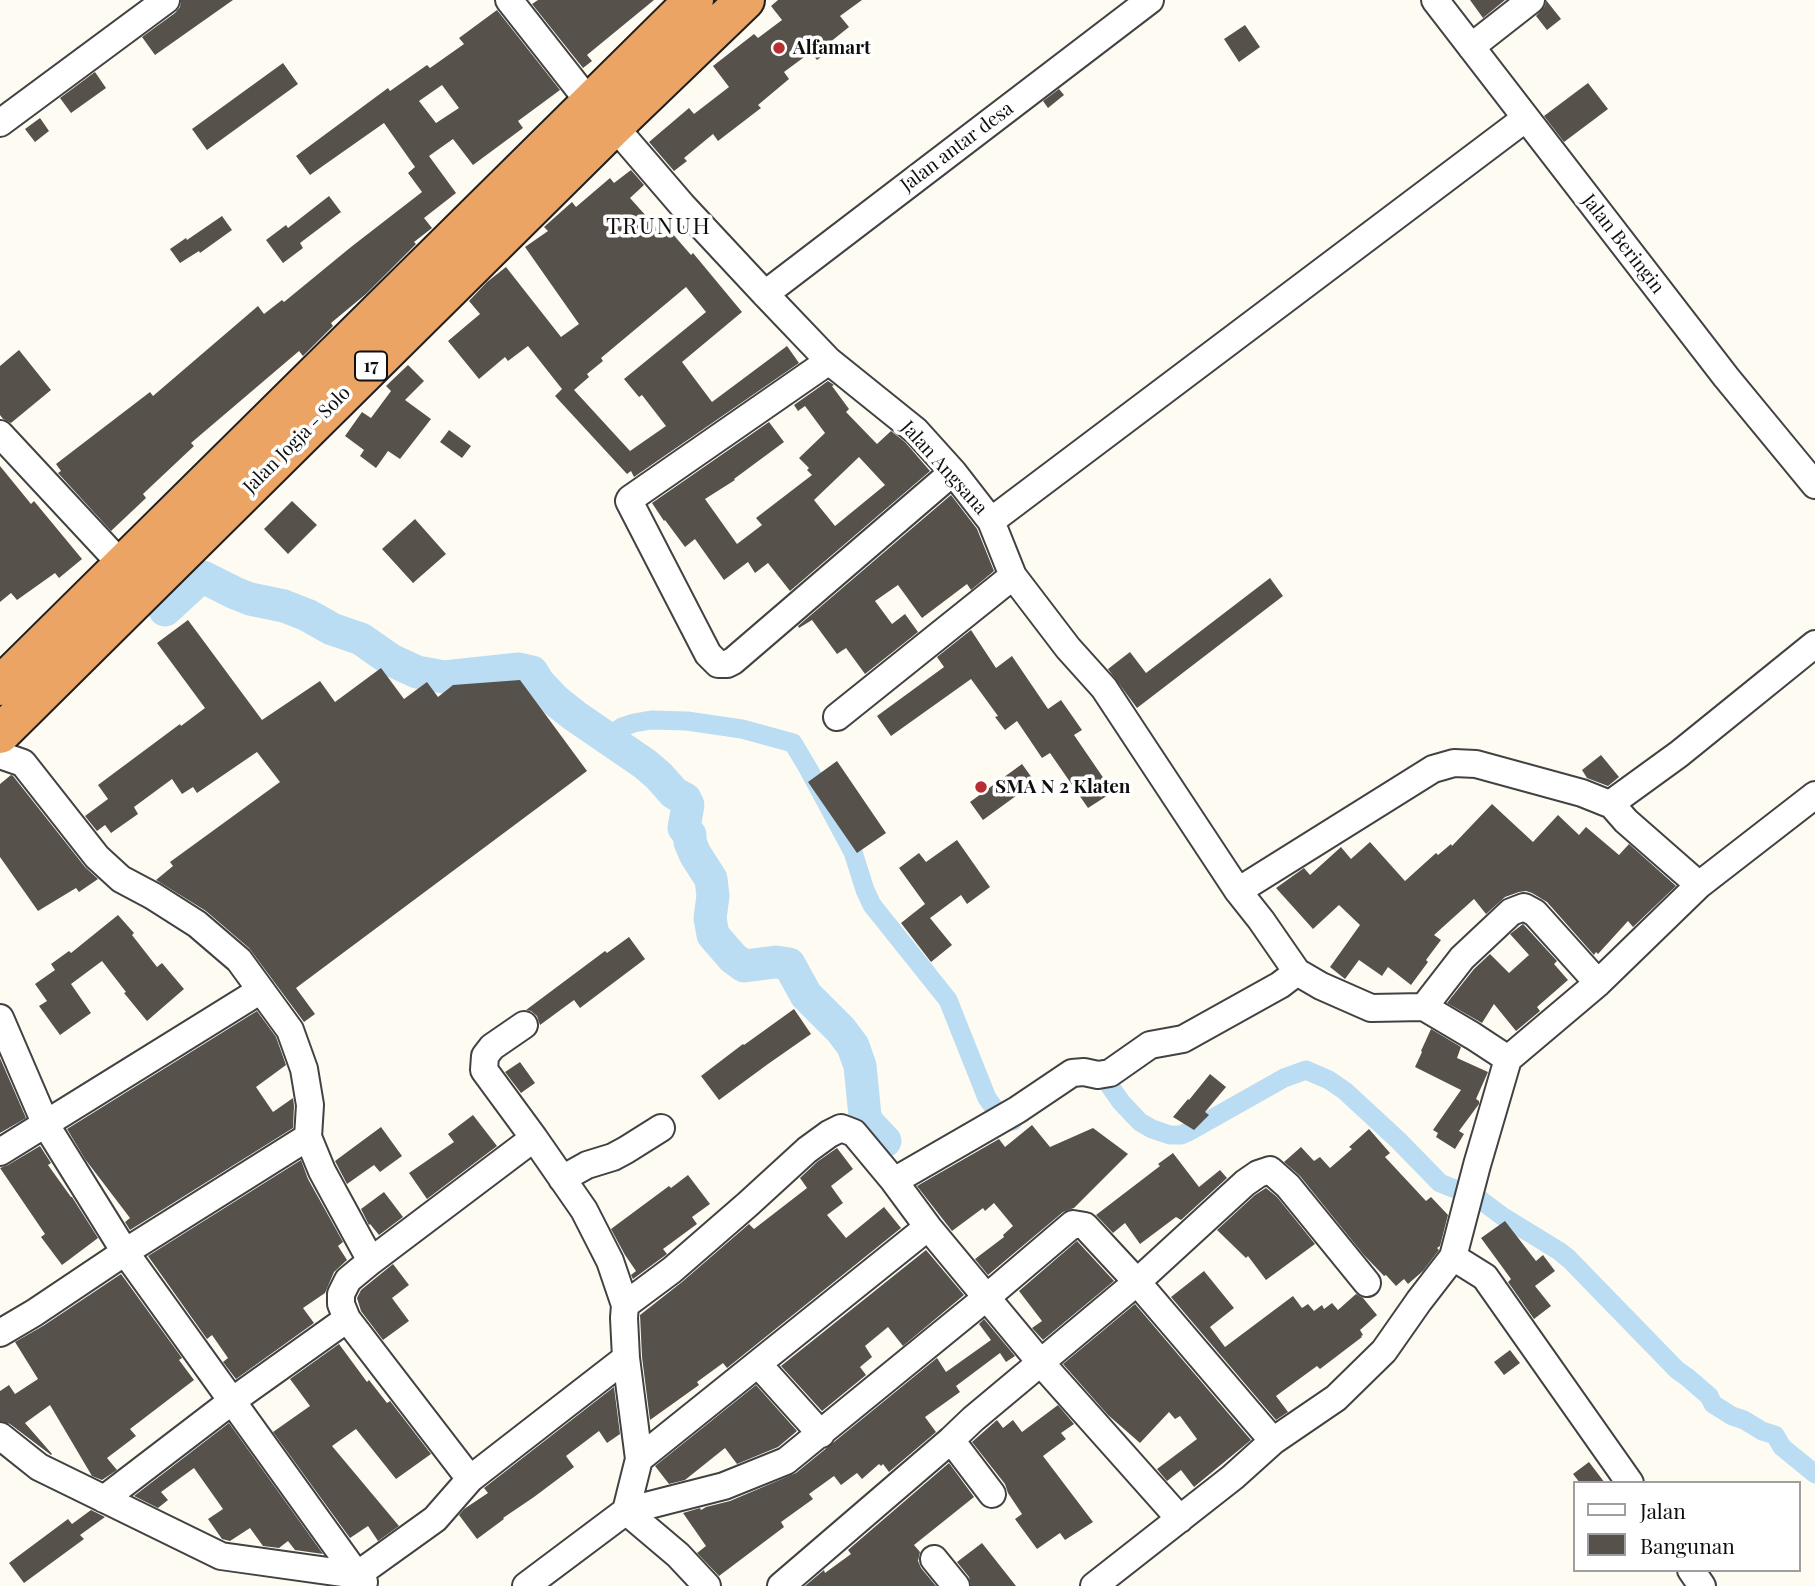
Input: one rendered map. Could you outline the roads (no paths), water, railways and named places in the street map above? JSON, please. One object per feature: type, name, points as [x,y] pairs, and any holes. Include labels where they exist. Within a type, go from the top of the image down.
[{"type":"highway","name":"Jalan Jogja - Solo","points":[[0,734],[602,115],[694,0]]},
{"type":"highway","name":"Jalan Jogja - Solo","points":[[0,686],[122,565],[602,115],[745,0]]},
{"type":"street","points":[[0,123],[166,0]]},
{"type":"street","name":"Jalan Angsana","points":[[509,0],[602,115],[765,295],[829,360],[916,431],[953,472],[991,522],[1013,576],[1068,648],[1104,688],[1238,891],[1297,972]]},
{"type":"street","name":"Jalan antar desa","points":[[765,295],[1150,0]]},
{"type":"street","name":"Jalan Beringin","points":[[1435,0],[1726,377],[1815,485]]},
{"type":"street","points":[[1471,47],[1531,0]]},
{"type":"street","points":[[991,522],[1526,118]]},
{"type":"street","points":[[829,360],[629,501],[708,654],[718,664],[733,661],[953,472]]},
{"type":"street","points":[[0,434],[122,565]]},
{"type":"street","points":[[837,717],[1013,576]]},
{"type":"street","points":[[1612,805],[1815,644]]},
{"type":"street","points":[[0,755],[23,763],[97,857],[121,879],[197,924],[239,960],[261,990],[290,1030],[303,1069],[310,1105],[308,1137],[322,1171],[371,1261]]},
{"type":"street","points":[[1238,891],[1433,769],[1454,763],[1476,764],[1582,793],[1612,805],[1626,821],[1699,885]]},
{"type":"street","points":[[1094,1586],[1180,1520],[1273,1441],[1336,1398],[1384,1351],[1453,1257],[1508,1059],[1598,983],[1699,885],[1815,795]]},
{"type":"street","points":[[1424,1007],[1462,958],[1511,912],[1524,906],[1535,913],[1598,983]]},
{"type":"street","points":[[894,1181],[1017,1110],[1072,1073],[1110,1073],[1150,1045],[1183,1039],[1280,985],[1297,972],[1371,1008],[1424,1007],[1508,1059]]},
{"type":"street","points":[[0,1152],[261,990]]},
{"type":"street","points":[[0,1018],[46,1125],[125,1252],[362,1581]]},
{"type":"street","points":[[524,1025],[492,1047],[485,1056],[484,1070],[584,1210],[610,1261],[625,1304],[626,1358],[639,1459],[626,1511]]},
{"type":"street","points":[[562,1179],[587,1165],[613,1157],[661,1128]]},
{"type":"street","points":[[625,1304],[672,1270],[807,1150],[841,1128],[854,1133],[1041,1363],[1180,1520]]},
{"type":"street","points":[[0,1333],[308,1137]]},
{"type":"street","points":[[470,1479],[347,1319],[341,1304],[341,1294],[348,1280],[371,1261],[534,1138]]},
{"type":"street","points":[[782,1586],[973,1419],[1137,1282],[1258,1174],[1270,1170],[1288,1186],[1367,1283]]},
{"type":"street","points":[[526,1586],[626,1511],[699,1493],[786,1461],[1073,1224],[1085,1226],[1137,1282],[1273,1441]]},
{"type":"street","points":[[639,1459],[928,1227]]},
{"type":"street","points":[[1453,1257],[1486,1277],[1629,1481]]},
{"type":"street","points":[[104,1499],[232,1401],[347,1319]]},
{"type":"street","points":[[362,1581],[435,1519],[470,1479],[626,1358]]},
{"type":"street","points":[[758,1364],[821,1434]]},
{"type":"street","points":[[0,1436],[39,1467],[221,1556],[362,1581]]},
{"type":"street","points":[[951,1440],[992,1494]]},
{"type":"street","points":[[626,1511],[678,1555],[707,1586]]},
{"type":"street","points":[[934,1559],[956,1586]]},
{"type":"waterway","points":[[165,610],[203,577],[250,599],[284,606],[307,615],[332,629],[361,639],[391,660],[417,672],[444,677],[519,669],[532,672],[556,701],[645,764],[674,793],[685,799],[688,805],[684,828],[690,835],[695,854],[711,879],[713,896],[710,918],[713,935],[733,958],[744,966],[776,962],[789,964],[806,995],[853,1046],[860,1066],[865,1116],[885,1141]]},
{"type":"waterway","points":[[601,734],[611,735],[622,727],[651,720],[687,721],[742,729],[793,743],[853,852],[872,905],[948,1000],[987,1098],[1000,1116],[1006,1121],[1013,1121]]},
{"type":"waterway","points":[[1091,1072],[1103,1076],[1121,1102],[1140,1122],[1170,1135],[1181,1135],[1190,1131],[1284,1078],[1306,1070],[1329,1080],[1345,1091],[1398,1140],[1440,1183],[1478,1198],[1569,1259],[1677,1370],[1709,1396],[1713,1404],[1732,1416],[1775,1435],[1782,1447],[1815,1474]]},
{"type":"place","name":"Alfamart","points":[[779,48]]},
{"type":"place","name":"SMA N 2 Klaten","points":[[981,787]]},
{"type":"district","name":"TRUNUH","points":[[659,227]]}]
